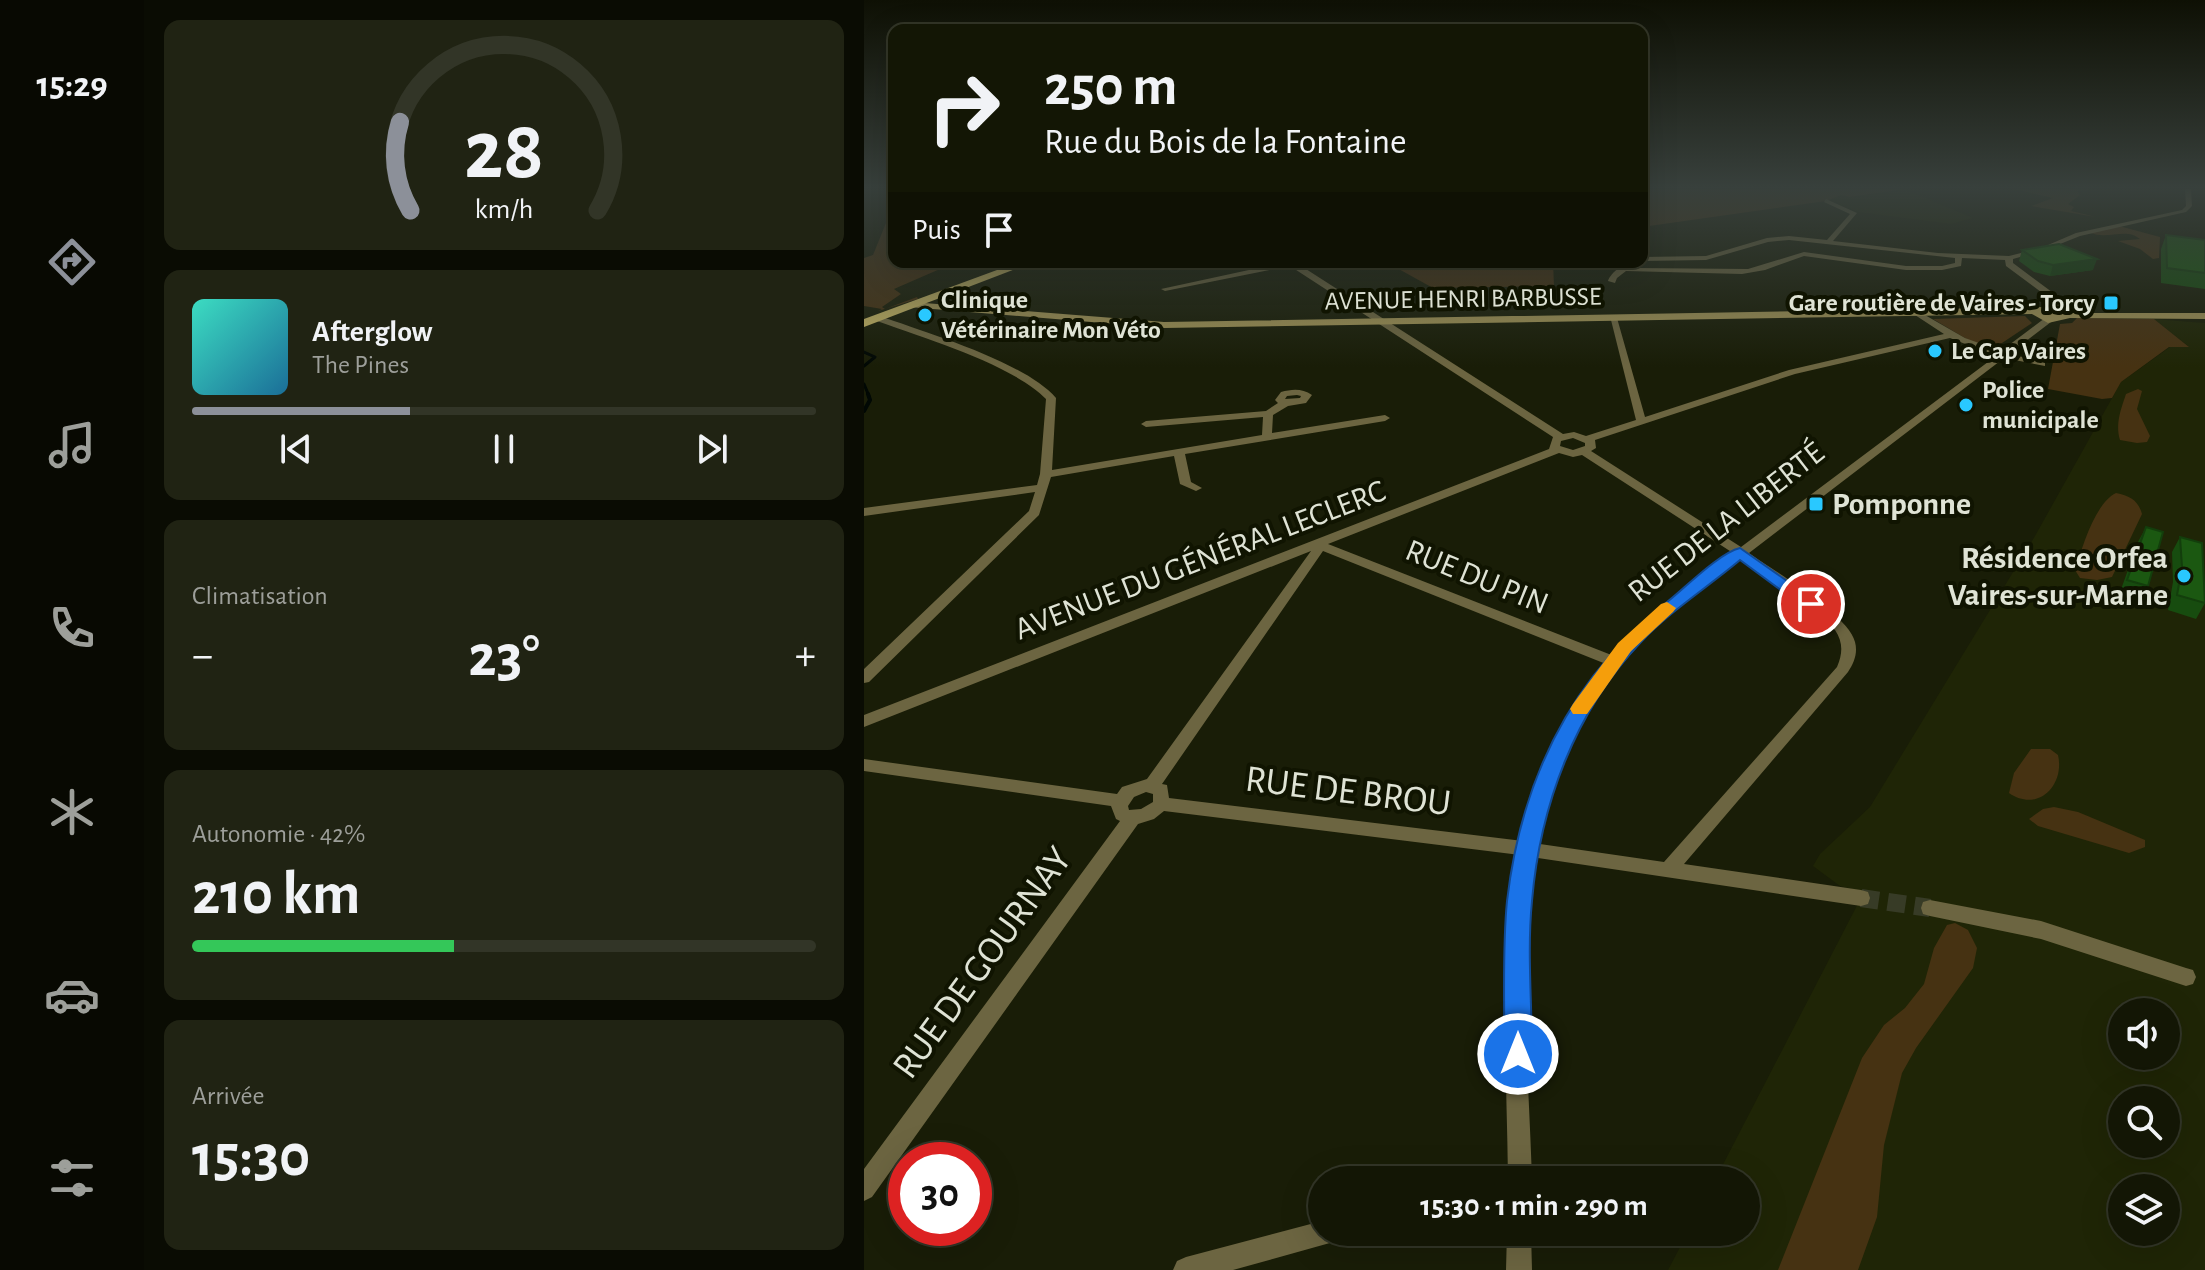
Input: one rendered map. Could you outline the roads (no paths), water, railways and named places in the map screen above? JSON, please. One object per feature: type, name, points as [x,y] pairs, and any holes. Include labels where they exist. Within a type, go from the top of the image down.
[{"type":"main road","points":[[864,323],[1013,268]]},
{"type":"main road","name":"AVENUE HENRI BARBUSSE","points":[[912,305],[1164,325],[2015,311],[2205,316]]},
{"type":"street","points":[[1648,259],[1696,259],[1746,248]]},
{"type":"street","points":[[1897,248],[2009,258],[2045,248]]},
{"type":"street","points":[[2016,269],[2027,268],[2021,262],[2024,258],[2053,252]]},
{"type":"street","points":[[1612,281],[1626,269],[1666,272],[1756,270],[1801,254],[1941,268],[1958,264],[1959,256]]},
{"type":"street","points":[[2009,258],[2009,264],[2057,300],[2058,305],[2048,314]]},
{"type":"street","points":[[1696,259],[1706,270]]},
{"type":"street","points":[[1165,289],[1263,268]]},
{"type":"street","points":[[1300,268],[1573,454],[1585,452],[1592,445],[1588,439]]},
{"type":"street","points":[[1918,313],[1947,336],[2042,364]]},
{"type":"street","name":"RUE DE LA LIBERTÉ","points":[[1520,1166],[1519,903],[1527,849],[1546,780],[1560,745],[1582,706],[1613,661],[1653,620],[2001,354],[2048,314]]},
{"type":"street","points":[[864,678],[1035,512],[1046,474],[1051,398],[1048,392],[1008,369],[877,318]]},
{"type":"street","points":[[1613,318],[1641,419]]},
{"type":"street","points":[[1559,444],[1574,435],[1588,439],[1641,419],[1804,369],[1947,336]]},
{"type":"street","points":[[1146,424],[1268,414],[1285,403]]},
{"type":"street","points":[[1267,437],[1268,414]]},
{"type":"street","points":[[1046,474],[1385,418]]},
{"type":"street","name":"AVENUE DU GÉNÉRAL LECLERC","points":[[864,721],[1320,545],[1559,444]]},
{"type":"street","points":[[1179,452],[1186,484],[1196,488]]},
{"type":"street","points":[[1585,452],[1740,552],[1835,621],[1846,634],[1851,649],[1843,669],[1669,869]]},
{"type":"street","points":[[864,512],[1042,488]]},
{"type":"street","points":[[1152,785],[1320,545]]},
{"type":"street","name":"RUE DU PIN","points":[[1320,545],[1613,661]]},
{"type":"street","points":[[864,765],[1126,809],[1150,813],[1161,804],[1161,790],[1152,785],[1134,788],[1126,809]]},
{"type":"street","name":"RUE DE BROU","points":[[1161,804],[1527,849],[1861,898]]},
{"type":"street","name":"RUE DE GOURNAY","points":[[864,1189],[1126,809]]},
{"type":"street","points":[[1930,908],[2041,930],[2186,977]]},
{"type":"street","points":[[1186,1270],[1308,1237]]},
{"type":"street","points":[[1519,1246],[1519,1270]]},
{"type":"waterway","points":[[864,352],[875,357],[864,366]]},
{"type":"waterway","points":[[864,384],[869,396]]},
{"type":"waterway","points":[[864,411],[870,400],[868,394]]},
{"type":"tunnel","points":[[1861,898],[1930,908]]},
{"type":"place","name":"Gare routière de Vaires - Torcy","points":[[2111,303]]},
{"type":"place","name":"Clinique Vétérinaire Mon Véto","points":[[925,315]]},
{"type":"place","name":"Le Cap Vaires","points":[[1935,351]]},
{"type":"place","name":"Police municipale","points":[[1966,405]]},
{"type":"place","name":"Pomponne","points":[[1816,504]]},
{"type":"place","name":"Résidence Orfea Vaires-sur-Marne","points":[[2184,576]]}]
